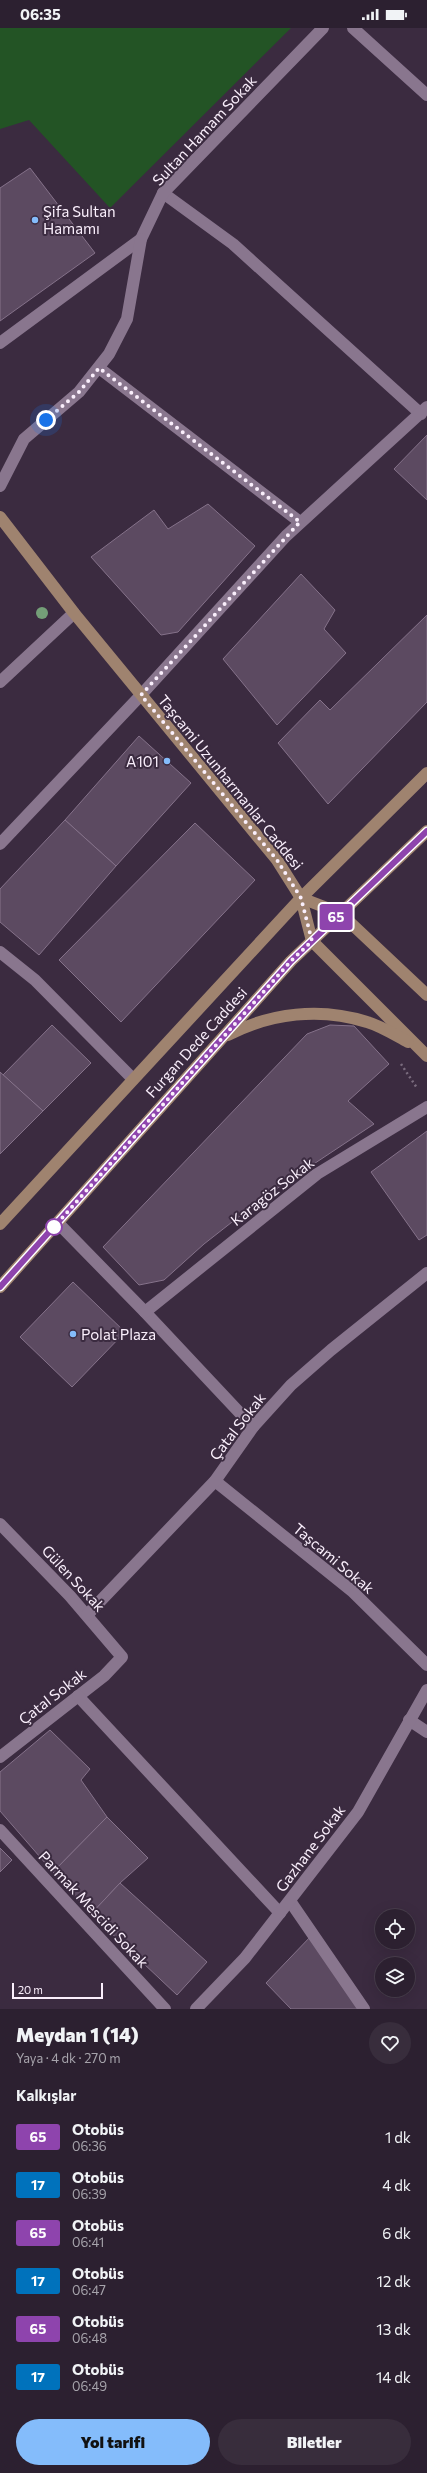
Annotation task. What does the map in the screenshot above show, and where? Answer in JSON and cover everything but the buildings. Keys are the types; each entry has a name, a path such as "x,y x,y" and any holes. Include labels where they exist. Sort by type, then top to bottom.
{"main road":[{"name":"Taşcami Uzunharmanlar Caddesi","path":"0,517 74,613 277,860 301,898 312,941"},
{"name":"Furgan Dede Caddesi","path":"0,1224 301,898 427,773"},
{"name":"Furgan Dede Caddesi","path":"0,1287 221,1038 312,941 427,831"},
{"path":"301,898 340,913 427,995"},
{"path":"312,941 423,1052"},
{"path":"221,1038 246,1026 269,1018 314,1013 368,1022 423,1052"}],"street":[{"name":"Sultan Hamam Sokak","path":"0,343 141,239 163,194 323,28"},
{"path":"353,28 427,95"},
{"path":"0,844 141,695 300,522 424,411 233,244 163,194"},
{"path":"0,486 24,439 79,392 99,368 128,320 141,239"},
{"path":"99,368 300,522"},
{"path":"0,682 74,613"},
{"path":"0,952 35,980 133,1079"},
{"name":"Karagöz Sokak","path":"145,1312 317,1174 427,1106"},
{"path":"58,1223 145,1312 253,1427"},
{"name":"Çatal Sokak","path":"87,1615 215,1481 253,1427 309,1369 427,1273"},
{"name":"Taşcami Sokak","path":"215,1481 352,1592 427,1665"},
{"name":"Gülen Sokak","path":"0,1524 87,1615 122,1657"},
{"name":"Çatal Sokak","path":"0,1757 104,1676 122,1657"},
{"name":"Gazhane Sokak","path":"196,2009 245,1958 358,1812 427,1690"},
{"path":"78,1696 280,1913"},
{"path":"409,1720 427,1732"},
{"name":"Parmak Mescidi Sokak","path":"0,1830 165,2009"},
{"path":"290,1901 364,2009"}],"green space":[{"path":"0,28 291,28 110,208 29,120 0,129"}],"bus line":[{"name":"65","path":"0,1287 291,961 427,831"}],"place":[{"name":"Şifa Sultan Hamamı","path":"35,220"},
{"name":"A101","path":"167,761"},
{"name":"Polat Plaza","path":"73,1334"}],"route":[{"path":"46,420 79,392 99,368 300,522 141,695 277,860 301,898 312,941 291,961 54,1227"}]}
